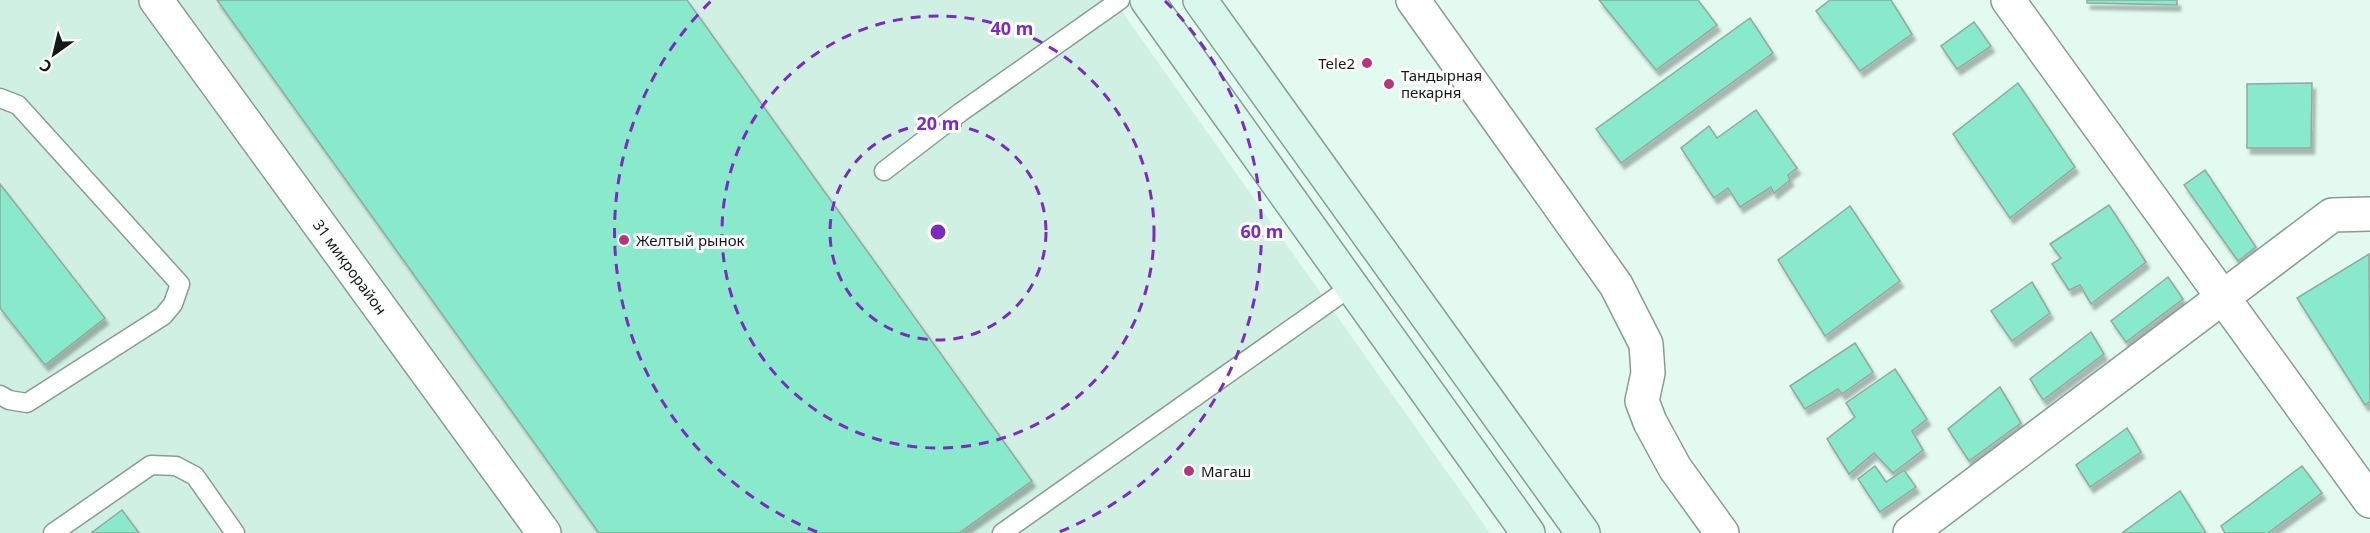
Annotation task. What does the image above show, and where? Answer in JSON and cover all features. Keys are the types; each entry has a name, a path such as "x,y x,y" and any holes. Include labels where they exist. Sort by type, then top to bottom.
{"main road":[{"path":"1147,0 1528,533"},
{"path":"1200,0 1583,533"}],"street":[{"name":"31 микрорайон","path":"156,0 544,533"},
{"path":"1413,0 1616,285 1646,344 1648,373 1642,401 1650,422 1675,468 1722,533"},
{"path":"2008,0 2370,501"},
{"path":"1910,533 2332,215 2370,214"}],"lane":[{"path":"884,171 961,112 1120,0"},
{"path":"0,98 18,105 180,284 173,303 163,316 27,403 9,400 0,395"},
{"path":"1002,533 1352,286"},
{"path":"53,533 151,465 176,466 195,476 235,533"}],"shaded area":[{"path":"0,0 1114,0 1490,533 0,533"}],"building":[{"name":"Желтый рынок","path":"217,0 687,0 1032,481 959,533 599,533"},
{"path":"1599,0 1698,0 1717,25 1656,70"},
{"path":"1830,0 1891,0 1912,34 1860,71 1816,11"},
{"path":"2087,0 2177,0 2177,5 2087,3"},
{"path":"1750,18 1773,53 1621,163 1596,129"},
{"path":"1974,22 1991,46 1957,69 1941,46"},
{"path":"2018,83 2075,167 2010,218 1953,134"},
{"path":"2312,83 2311,148 2247,148 2247,84"},
{"path":"1756,110 1797,168 1788,175 1790,180 1774,193 1771,187 1740,207 1728,188 1714,198 1681,148 1709,126 1717,138"},
{"path":"2205,170 2256,247 2238,261 2184,185"},
{"path":"0,184 105,318 45,365 0,308"},
{"path":"2109,205 2146,262 2091,304 2080,285 2069,290 2052,264 2061,258 2050,244"},
{"path":"1850,206 1900,281 1825,336 1778,260"},
{"path":"2369,254 2370,402 2365,405 2297,298"},
{"path":"2168,277 2183,299 2126,342 2111,321"},
{"path":"2032,282 2050,313 2012,341 1991,311"},
{"path":"2091,332 2104,354 2043,400 2030,379"},
{"path":"1855,343 1873,372 1842,394 1838,389 1805,409 1790,386"},
{"path":"1895,369 1927,419 1912,431 1923,450 1893,473 1874,453 1849,474 1827,439 1855,417 1846,403"},
{"path":"2000,387 2021,423 1969,461 1948,429"},
{"path":"2127,428 2141,452 2090,487 2076,465"},
{"path":"1875,466 1886,482 1904,470 1916,487 1880,512 1858,479"},
{"path":"2302,466 2322,493 2268,533 2225,533 2221,526"},
{"path":"2180,491 2206,533 2122,533"},
{"path":"122,510 139,533 91,533"}],"place":[{"name":"Tele2","path":"1367,63"},
{"name":"Тандырная пекарня","path":"1389,84"},
{"name":"Желтый рынок","path":"624,240"},
{"name":"Магаш","path":"1189,471"}]}
